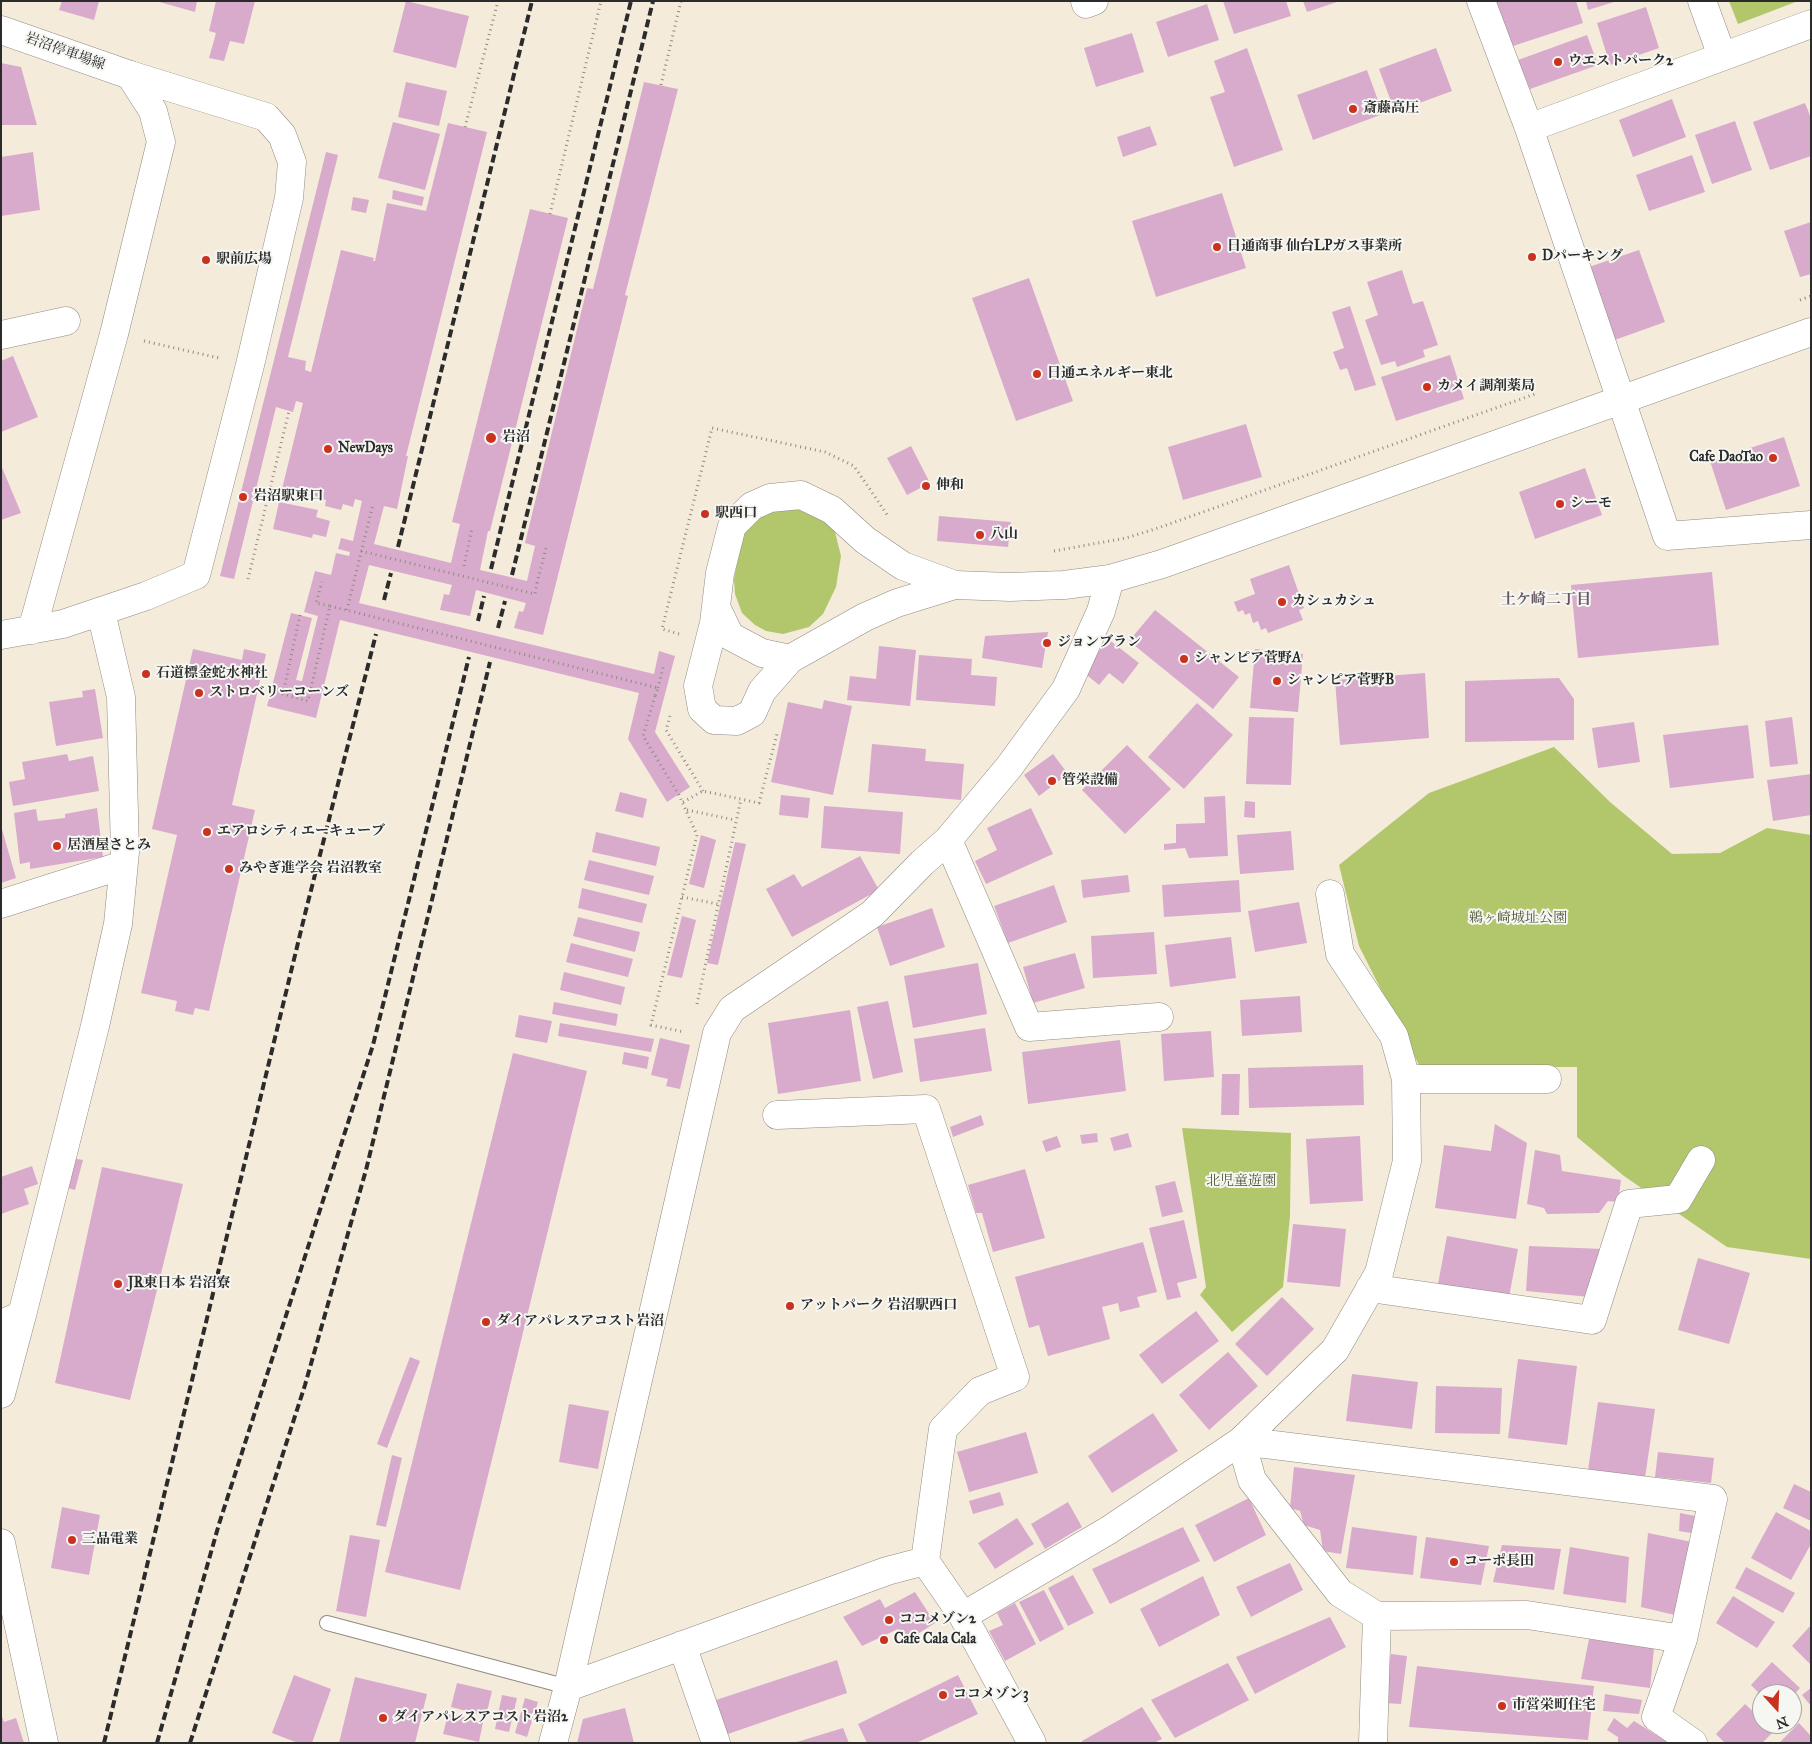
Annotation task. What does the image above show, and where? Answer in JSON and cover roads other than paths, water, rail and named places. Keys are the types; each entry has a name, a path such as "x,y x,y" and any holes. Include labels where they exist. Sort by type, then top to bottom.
{"street":[{"path":"1085,1 1086,4 1094,1"},
{"path":"1481,1 1529,128 1667,536 1811,524"},
{"path":"1702,1 1722,56"},
{"path":"1529,128 1811,24"},
{"name":"岩沼停車場線","path":"1,30 130,75 266,117 282,135 292,162 289,198 250,365 196,575 101,612"},
{"path":"32,630 114,334 161,142 153,111 130,75"},
{"path":"1,335 66,322"},
{"path":"955,586 902,566 865,540 832,510 801,494 770,498 752,506 732,526 720,573 714,623 698,686 702,709 714,720 737,721 752,713 762,691 790,659 865,617 897,603 955,586 1064,585 1110,579 1162,564 1811,332"},
{"path":"553,1743 568,1687 717,1036 732,1008 872,914 922,863 948,840 1009,766 1066,689 1101,611 1110,579"},
{"path":"716,607 730,636 762,653 790,659"},
{"path":"1,635 63,624 101,612 121,697 125,852 118,924 95,1026 12,1320 1,1394"},
{"path":"948,840 1029,1027 1159,1017"},
{"path":"1,904 123,865"},
{"path":"963,1616 1109,1530 1241,1440 1335,1350 1379,1273 1407,1160 1406,1079 1394,1036 1340,954 1330,894"},
{"path":"1406,1079 1547,1079"},
{"path":"777,1115 926,1109 1015,1377 980,1391 943,1429 925,1561 963,1616 1032,1743"},
{"path":"1370,1288 1592,1320 1629,1204 1678,1199 1701,1160"},
{"path":"1241,1440 1252,1480 1340,1593 1377,1616 1527,1615 1683,1639"},
{"path":"1241,1440 1713,1499 1683,1639 1656,1717 1693,1743"},
{"path":"1,1543 44,1743"},
{"path":"568,1687 887,1571 925,1561"},
{"path":"1373,1743 1377,1616"},
{"path":"682,1645 716,1743"}],"lane":[{"path":"327,1623 568,1687"}],"railway":[{"path":"398,547 532,1"},
{"path":"491,569 631,1"},
{"path":"512,575 653,1"},
{"path":"384,600 391,573"},
{"path":"478,621 484,596"},
{"path":"498,628 505,601"},
{"path":"104,1743 305,914 376,634"},
{"path":"157,1743 219,1524 373,1045 469,657"},
{"path":"190,1743 305,1385 366,1170 490,662"}],"place":[{"name":"ウエストパーク2","path":"1558,62"},
{"name":"斎藤高圧","path":"1353,109"},
{"name":"日通商事 仙台LPガス事業所","path":"1217,247"},
{"name":"Dパーキング","path":"1532,257"},
{"name":"駅前広場","path":"206,260"},
{"name":"日通エネルギー東北","path":"1037,374"},
{"name":"カメイ調剤薬局","path":"1427,387"},
{"name":"岩沼","path":"491,438"},
{"name":"NewDays","path":"328,449"},
{"name":"Cafe DaoTao","path":"1773,458"},
{"name":"伸和","path":"926,486"},
{"name":"岩沼駅東口","path":"243,497"},
{"name":"シーモ","path":"1560,504"},
{"name":"駅西口","path":"705,514"},
{"name":"八山","path":"980,535"},
{"name":"カシュカシュ","path":"1282,602"},
{"name":"ジョンブラン","path":"1047,643"},
{"name":"シャンピア菅野A","path":"1184,659"},
{"name":"石道標金蛇水神社","path":"146,674"},
{"name":"シャンピア菅野B","path":"1277,681"},
{"name":"ストロベリーコーンズ","path":"199,693"},
{"name":"管栄設備","path":"1052,781"},
{"name":"エアロシティエーキューブ","path":"207,832"},
{"name":"居酒屋さとみ","path":"57,846"},
{"name":"みやぎ進学会 岩沼教室","path":"229,869"},
{"name":"JR東日本 岩沼寮","path":"118,1284"},
{"name":"アットパーク 岩沼駅西口","path":"790,1306"},
{"name":"ダイアパレスアコスト岩沼","path":"486,1322"},
{"name":"三品電業","path":"72,1540"},
{"name":"コーポ長田","path":"1454,1562"},
{"name":"ココメゾン2","path":"889,1620"},
{"name":"Cafe Cala Cala","path":"884,1640"},
{"name":"ココメゾン3","path":"943,1695"},
{"name":"市営栄町住宅","path":"1502,1706"},
{"name":"ダイアパレスアコスト岩沼2","path":"383,1718"}],"district":[{"name":"土ケ崎二丁目","path":"1546,600"}],"park label":[{"name":"鵜ヶ崎城址公園","path":"1518,919"},
{"name":"北児童遊園","path":"1241,1182"}]}
